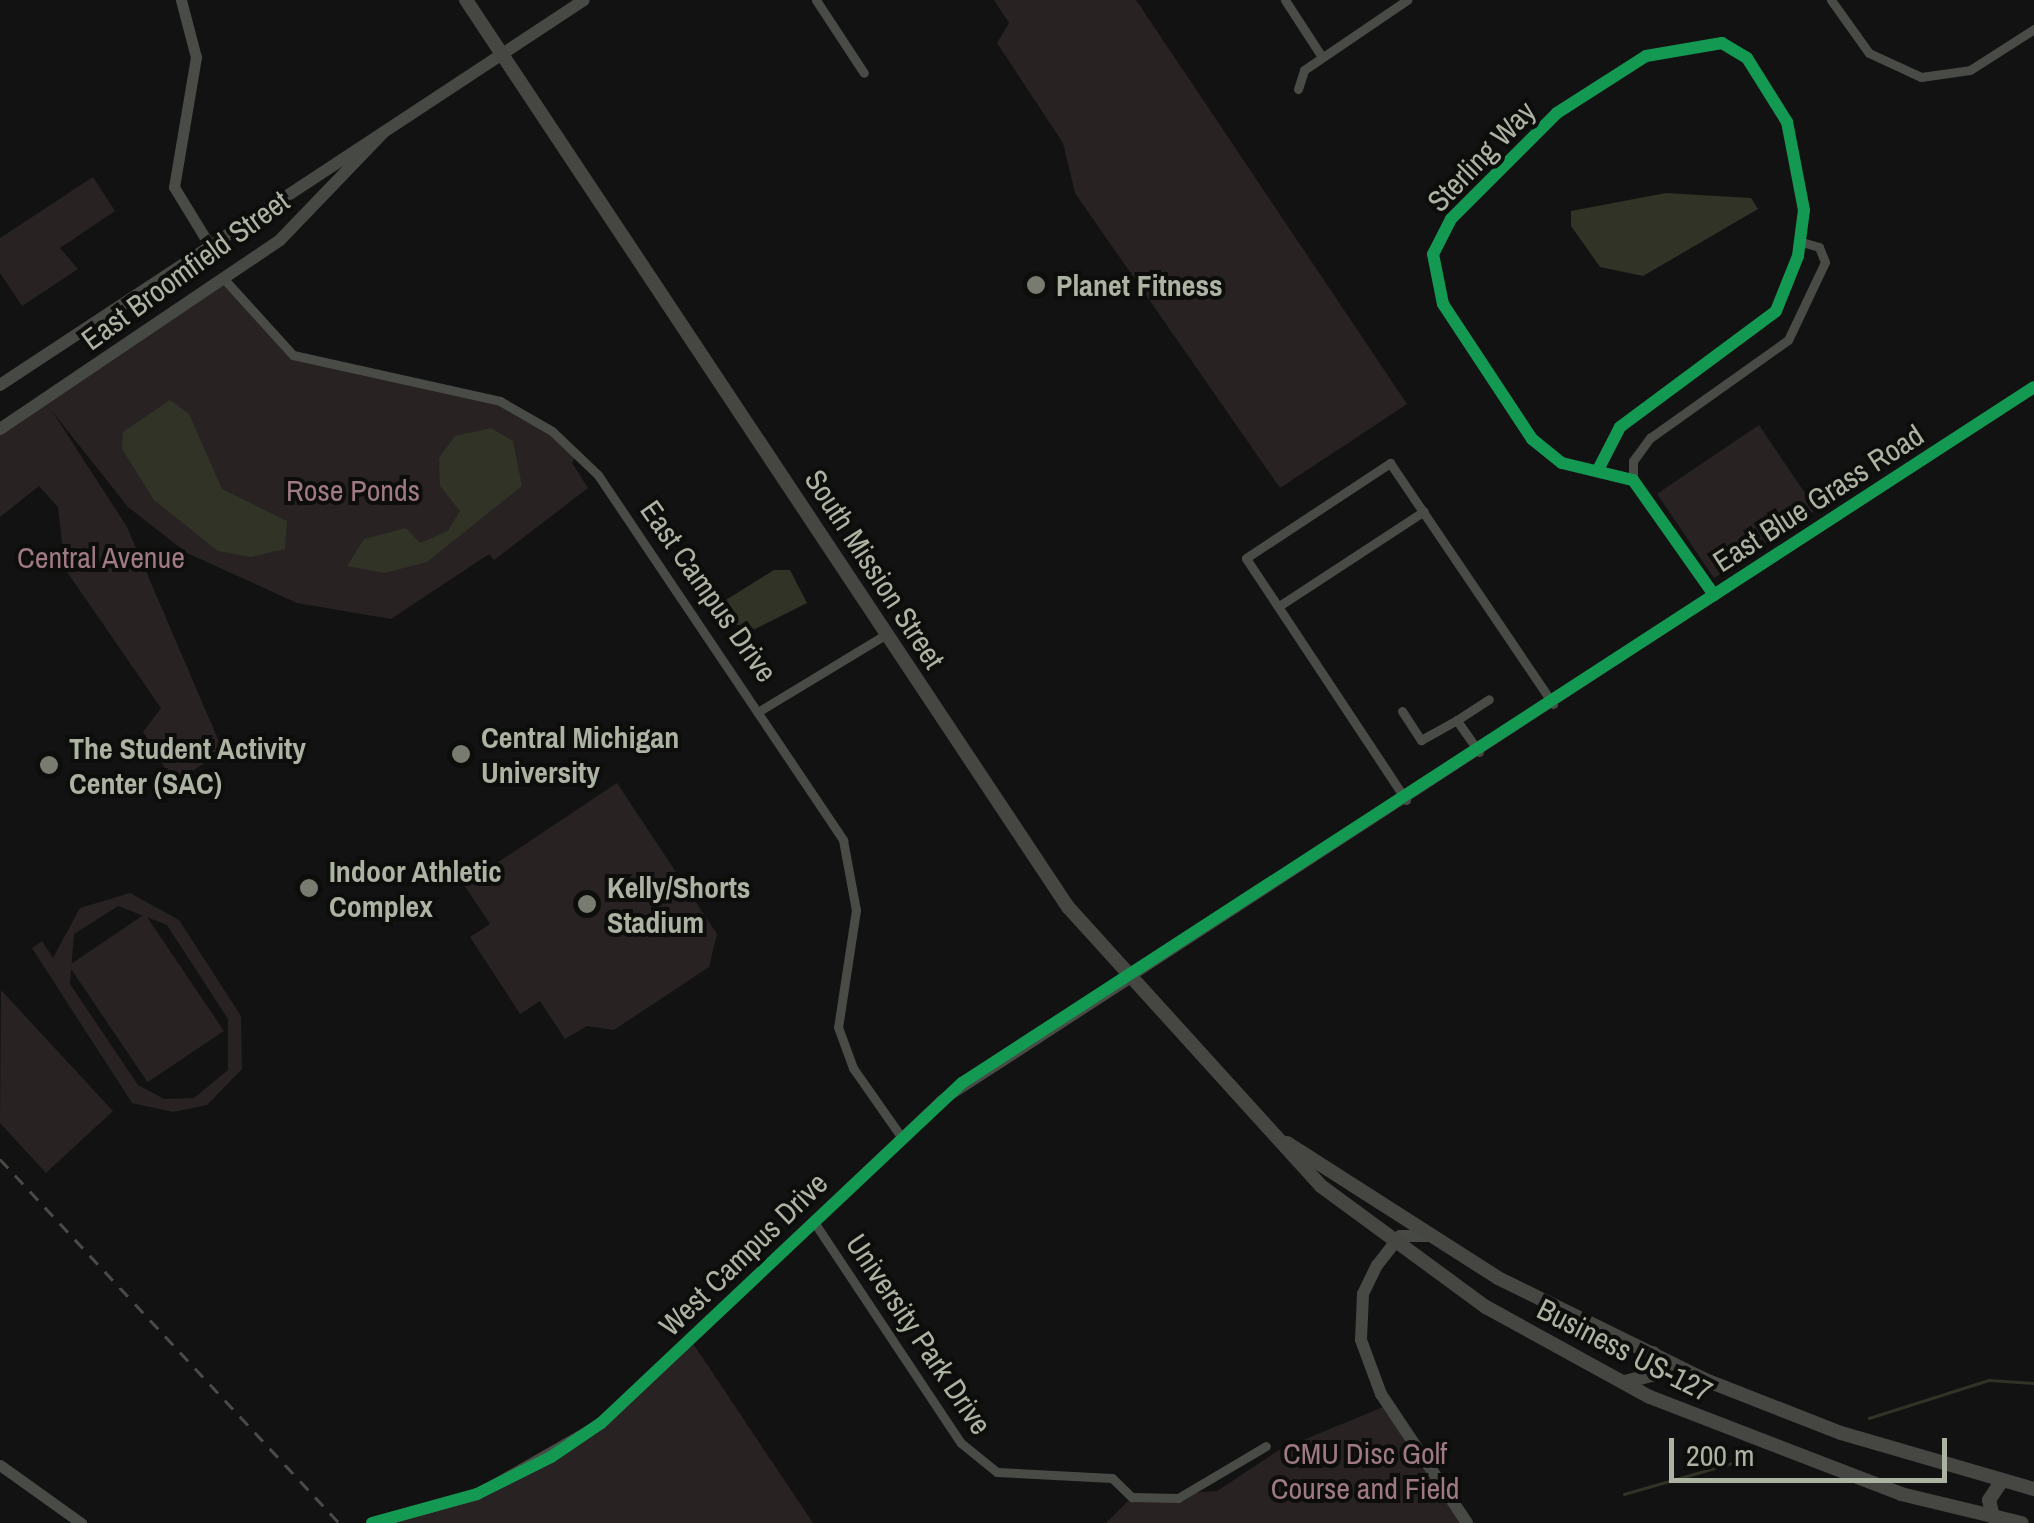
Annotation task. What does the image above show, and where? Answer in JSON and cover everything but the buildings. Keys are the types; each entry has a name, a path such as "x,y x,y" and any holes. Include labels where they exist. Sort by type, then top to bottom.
{"main road":[{"name":"South Mission Street","path":"466,0 1028,852 1127,978 1278,1138 1392,1244"},
{"name":"East Broomfield Street","path":"0,384 298,184 584,0"},
{"name":"East Broomfield Street","path":"0,429 224,279 308,214 382,133"},
{"path":"298,184 314,196 308,214"},
{"name":"South Mission Street","path":"1278,1138 1430,1236"},
{"path":"1430,1236 1407,1233 1392,1244 1363,1294 1364,1354 1467,1523"},
{"name":"Business US-127","path":"1430,1236 1653,1354 1770,1407 2001,1482 2034,1489"},
{"name":"Business US-127","path":"1392,1244 1619,1381 1757,1444 1993,1518 2022,1523"},
{"path":"1619,1381 1652,1375 1653,1354"},
{"path":"1993,1518 1989,1500 2001,1482"}],"street":[{"path":"181,0 196,56 174,187 210,246"},
{"path":"816,0 864,73"},
{"path":"1284,0 1322,56"},
{"path":"1298,89 1297,76 1408,0"},
{"path":"1831,0 1869,53 1921,78 1970,70 2034,29"},
{"name":"Sterling Way","path":"1598,470 1620,427 1776,312 1802,242 1787,122 1739,49 1707,42 1646,56 1557,113 1451,219 1433,254 1443,304 1532,439 1562,463 1634,480 1636,452 1650,438 1788,340 1825,262 1819,246 1802,242"},
{"name":"East Campus Drive","path":"224,279 293,355 464,389 552,431 598,475 761,710 849,855 856,910 838,1027 852,1068 900,1135"},
{"name":"East Blue Grass Road","path":"1127,978 2033,389"},
{"path":"1406,800 1246,558 1390,463 1552,704"},
{"path":"1634,480 1714,596"},
{"path":"1279,606 1424,511"},
{"path":"761,710 885,634"},
{"path":"1402,711 1421,740 1488,700"},
{"path":"1457,720 1479,752"},
{"name":"West Campus Drive","path":"372,1523 477,1494 551,1457 601,1422 814,1222 900,1135 976,1073 1127,978"},
{"name":"University Park Drive","path":"814,1222 961,1443 997,1472 1112,1478 1132,1497 1178,1498 1266,1446"},
{"path":"0,1465 80,1523"}],"green space":[{"path":"994,0 1136,0 1407,404 1280,488 1075,193 1063,143 997,43 1009,23"},
{"path":"93,177 115,211 60,248 78,269 22,306 0,273 0,238"},
{"name":"Rose Ponds","path":"224,279 283,349 500,401 578,452 572,463 588,488 494,560 489,554 391,619 297,603 187,553 128,507 52,411 127,527 223,751 174,783 143,732 161,708 65,569 58,507 39,486 0,517 0,428"},
{"path":"1759,425 1816,510 1714,578 1657,494"},
{"name":"Kelly/Shorts Stadium","path":"617,783 717,934 709,967 614,1030 587,1026 565,1039 540,1001 520,1014 470,937 490,924 464,885"},
{"path":"130,893 179,920 241,1016 242,1069 207,1105 173,1112 132,1103 32,948 42,941 53,958 80,908","holes":["118,906 167,925 228,1019 228,1070 194,1098 164,1099 138,1085 70,984 74,934"]},
{"path":"145,914 224,1031 148,1082 69,965"},
{"path":"1,990 113,1111 46,1173 0,1123"},
{"path":"690,1339 813,1523 372,1523 518,1475 593,1428"},
{"name":"CMU Disc Golf Course and Field","path":"1388,1405 1461,1523 1106,1523 1132,1497 1217,1491 1279,1450"}],"shaded area":[{"path":"1666,193 1751,198 1758,209 1643,276 1600,267 1571,226 1571,211"},
{"path":"170,400 189,414 222,489 287,521 285,549 251,557 218,551 154,500 122,449 123,432"},
{"path":"491,428 513,441 522,486 427,562 384,573 347,566 364,539 406,528 420,543 448,531 460,511 440,486 439,458 455,436"},
{"path":"774,570 790,570 807,603 755,629 725,622 721,603"}],"waterway":[{"path":"1869,1418 1989,1380 2034,1383"},
{"path":"1624,1494 1732,1463"}],"railway":[{"path":"0,1159 339,1523"}],"cycle path":[{"path":"1598,470 1620,427 1776,311 1798,256 1804,210 1787,122 1747,58 1722,43 1646,56 1557,113 1451,219 1433,254 1443,304 1532,439 1562,463 1633,480 1714,595"},
{"path":"372,1523 477,1494 551,1457 601,1423 962,1083 2034,387"}],"place":[{"name":"Planet Fitness","path":"1036,285"},
{"name":"Central Michigan University","path":"461,754"},
{"name":"The Student Activity Center (SAC)","path":"49,765"},
{"name":"Indoor Athletic Complex","path":"309,888"},
{"name":"Kelly/Shorts Stadium","path":"587,904"}],"park label":[{"name":"Central Avenue","path":"101,557"}]}
